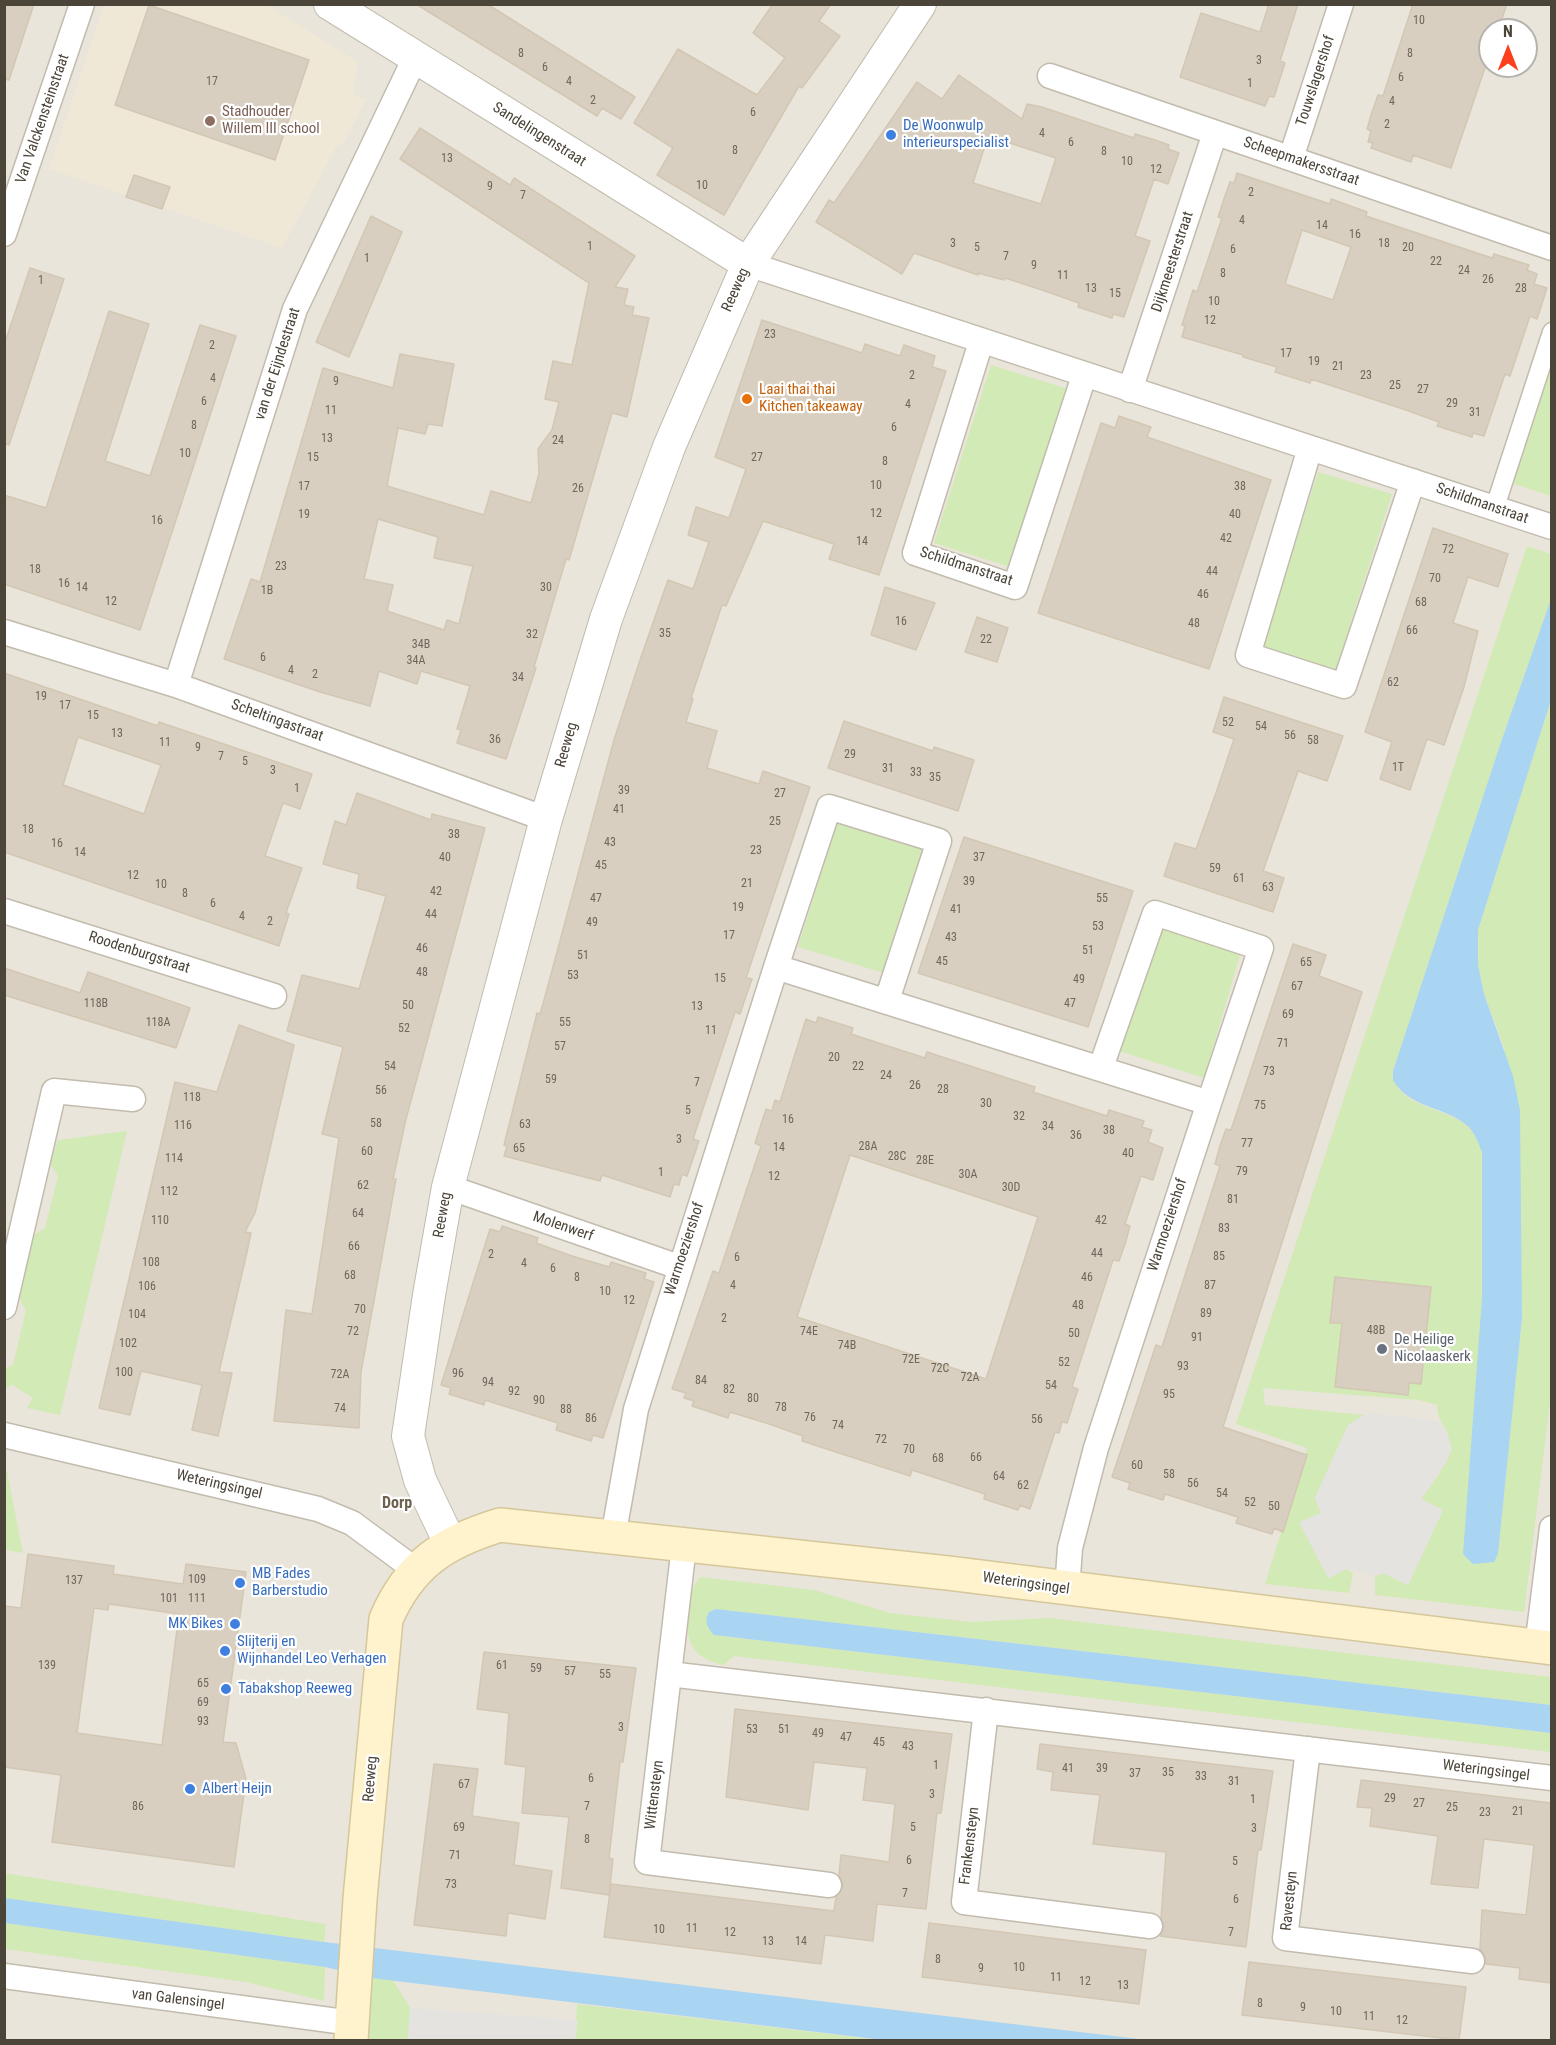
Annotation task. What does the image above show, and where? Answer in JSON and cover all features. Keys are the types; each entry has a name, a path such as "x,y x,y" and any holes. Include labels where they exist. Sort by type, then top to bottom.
{"main road":[{"name":"Weteringsingel","path":"500,1525 948,1573 1066,1590 1544,1648"},
{"name":"Reeweg","path":"352,2032 357,1944 386,1619 398,1591 417,1571 450,1543 500,1525"}],"street":[{"name":"Van Valckensteinstraat","path":"4,234 82,4"},
{"name":"Sandelingenstraat","path":"330,4 748,264"},
{"name":"Reeweg","path":"450,1543 420,1480 408,1436 448,1187 546,819 606,619 673,437 748,264 920,4"},
{"name":"Touwslagershof","path":"1291,158 1341,4"},
{"name":"van der Eijndestraat","path":"176,685 295,309 415,58"},
{"name":"Scheepmakersstraat","path":"1050,76 1551,248"},
{"name":"Dijkmeesterstraat","path":"1130,390 1215,133"},
{"name":"Schildmanstraat","path":"748,264 1084,376 1495,507 1551,527"},
{"path":"1495,507 1551,332"},
{"name":"Schildmanstraat","path":"981,342 915,553 1004,583 1015,586 1084,376"},
{"path":"1310,448 1248,655 1344,686 1413,481"},
{"name":"Scheltingastraat","path":"4,632 176,685 546,819"},
{"name":"Warmoeziershof","path":"613,1537 636,1409 679,1267 829,807 939,841 887,1000"},
{"name":"Roodenburgstraat","path":"4,911 274,996"},
{"name":"Warmoeziershof","path":"1066,1590 1070,1548 1095,1448 1261,948 1155,913 1101,1067"},
{"path":"776,967 1101,1067 1209,1103"},
{"path":"4,1307 54,1091 133,1099"},
{"name":"Molenwerf","path":"448,1187 679,1267"},
{"name":"Weteringsingel","path":"4,1435 318,1509 352,1523 417,1571"},
{"path":"1544,1648 1551,1528"},
{"name":"Wittensteyn","path":"684,1546 647,1862 829,1885"},
{"name":"Weteringsingel","path":"669,1674 1551,1778"},
{"name":"Frankensteyn","path":"986,1710 964,1902 1150,1926"},
{"name":"Ravesteyn","path":"1308,1749 1285,1938 1472,1961"},
{"name":"van Galensingel","path":"4,1976 352,2032"}],"shaded area":[{"path":"5,5 1551,5 1551,2040 5,2040"},
{"name":"Stadhouder Willem III school","path":"104,5 267,5 358,62 353,92 355,96 366,99 344,142 336,147 282,248 49,169"},
{"path":"1372,1413 1438,1421 1447,1432 1452,1449 1447,1461 1421,1499 1443,1510 1408,1585 1383,1573 1375,1576 1347,1569 1328,1578 1299,1522 1321,1513 1315,1498 1348,1425"},
{"path":"410,2008 578,2020 575,2040 408,2040"}],"green space":[{"path":"1551,354 1551,496 1511,483"},
{"path":"991,365 1068,389 1010,567 934,543"},
{"path":"1318,472 1392,494 1335,671 1262,649"},
{"path":"1527,546 1551,554 1551,599 1500,745 1393,1071 1395,1083 1401,1092 1410,1099 1465,1124 1473,1133 1482,1152 1482,1298 1498,1554 1522,1318 1504,1047 1484,994 1478,965 1478,930 1551,700 1552,1386 1524,1612 1375,1595 1375,1576 1383,1573 1408,1585 1443,1510 1421,1500 1442,1468 1449,1450 1449,1441 1439,1417 1437,1405 1419,1400 1263,1388 1265,1405 1364,1415 1348,1425 1315,1498 1321,1513 1329,1578 1347,1568 1353,1574 1349,1593 1265,1584 1307,1448 1236,1424"},
{"path":"839,818 924,845 884,973 798,947"},
{"path":"1161,920 1243,945 1204,1078 1119,1051"},
{"path":"127,1131 60,1415 27,1408 33,1398 11,1384 5,1390 5,1369 13,1365 26,1310 19,1298 34,1235 45,1228 58,1176 50,1164 58,1140"},
{"path":"5,1471 7,1471 23,1553 5,1550"},
{"path":"700,1577 814,1590 890,1613 971,1622 1049,1618 1551,1677 1551,1705 716,1609 709,1612 714,1635 1551,1733 1551,1752 734,1656 724,1665 714,1663 699,1654 690,1641 688,1633 689,1603"},
{"path":"4,1873 326,1924 324,1942 5,1898"},
{"path":"5,1923 325,1967 324,2001 246,1982 5,1949"},
{"path":"371,1978 393,1980 410,2008 408,2040 366,2040"},
{"path":"577,2004 880,2040 575,2040"}],"water":[{"path":"1551,599 1551,700 1478,930 1478,965 1484,994 1513,1076 1520,1110 1522,1318 1498,1554 1494,1562 1473,1564 1463,1554 1482,1298 1482,1152 1468,1127 1447,1113 1408,1096 1393,1080 1393,1071 1500,745"},
{"path":"716,1609 1551,1705 1551,1733 714,1635 708,1627 707,1619 709,1612"},
{"path":"5,1898 324,1942 1147,2040 883,2040 371,1978 325,1967 5,1923"}],"building":[{"path":"4,4 34,4 9,80 4,79"},
{"path":"416,4 487,4 635,97 621,119 602,108 597,116"},
{"path":"773,4 831,4 819,21 840,36 802,88 799,86 724,215 657,175 673,148 634,123 678,49 757,95 785,58 753,33"},
{"path":"1269,4 1298,4 1280,61 1285,63 1274,97 1269,96 1265,106 1180,77 1201,13 1260,32"},
{"path":"1413,4 1507,4 1502,18 1478,18 1478,78 1482,78 1451,168 1413,155 1411,162 1371,148 1373,143 1368,142 1371,131 1367,129 1378,95 1383,96"},
{"path":"149,5 309,60 275,160 115,105"},
{"path":"959,75 1022,119 1027,104 1042,107 1134,138 1135,134 1155,140 1169,145 1168,149 1179,153 1168,184 1154,179 1135,236 1150,241 1124,317 1113,314 1112,318 1078,307 1079,303 1042,290 1005,278 1004,280 978,273 978,275 914,253 902,274 816,222 829,200 834,203 917,82 942,99","holes":["988,136 1056,158 1041,204 973,183"]},
{"path":"420,128 510,185 514,178 635,256 615,287 628,289 624,305 634,307 632,315 649,318 627,417 612,413 569,560 566,559 534,667 536,668 506,759 457,743 461,730 457,729 470,686 421,671 417,684 379,671 370,706 320,692 224,659 251,579 260,582 323,368 393,388 400,354 454,364 442,426 428,424 425,434 398,428 387,486 484,515 491,491 531,503 539,474 538,449 552,430 559,402 545,399 553,361 572,365 589,283 400,159","holes":["378,519 438,537 434,558 473,566 459,624 447,620 444,630 387,611 393,585 364,579"]},
{"path":"1237,173 1330,204 1331,199 1367,212 1366,216 1492,258 1494,254 1529,265 1527,270 1537,274 1534,284 1547,288 1537,319 1530,316 1510,376 1505,374 1484,436 1473,433 1472,437 1437,426 1439,422 1403,409 1311,379 1310,383 1275,372 1277,367 1182,337 1185,326 1182,325 1193,290 1197,292 1222,218 1218,217 1224,199 1230,182 1234,183","holes":["1302,230 1351,247 1333,300 1285,284"]},
{"path":"134,175 170,187 162,209 126,197"},
{"path":"371,216 402,232 349,357 316,342"},
{"path":"30,268 64,279 9,445 4,444 4,345"},
{"path":"109,311 149,324 105,461 150,476 200,325 236,336 140,630 4,584 4,495 46,508"},
{"path":"762,320 862,353 865,344 900,356 904,345 935,356 932,367 946,371 879,575 829,559 834,544 763,521 726,606 722,605 691,698 693,699 686,722 717,731 707,768 759,784 763,771 810,787 746,978 752,979 740,1014 735,1012 693,1139 699,1141 687,1176 682,1174 679,1185 674,1184 670,1197 602,1175 600,1181 504,1156 507,1146 504,1145 537,1013 540,1014 543,1004 614,740 668,580 693,589 709,542 688,535 696,507 729,518 746,469 715,457"},
{"path":"1119,416 1151,427 1147,437 1271,480 1209,669 1038,613 1101,423 1115,428"},
{"path":"1433,528 1508,554 1498,587 1468,577 1453,623 1478,631 1464,687 1444,745 1427,739 1410,790 1380,779 1392,742 1365,732"},
{"path":"885,587 935,603 916,650 871,635"},
{"path":"977,617 1008,628 997,662 965,652"},
{"path":"4,673 158,726 159,722 312,774 300,809 283,803 265,856 302,868 286,913 289,914 279,946 4,852","holes":["78,737 161,765 144,814 63,785"]},
{"path":"1224,697 1343,736 1327,781 1298,771 1263,871 1284,878 1273,912 1164,876 1175,843 1196,849 1217,790 1234,739 1213,732"},
{"path":"844,721 933,751 934,747 974,760 958,811 828,768"},
{"path":"357,793 431,820 432,814 485,828 406,1119 393,1179 396,1179 361,1372 359,1428 274,1421 286,1310 312,1314 339,1138 322,1134 343,1047 287,1031 302,975 359,989 386,896 357,888 359,874 323,864 335,821 346,825"},
{"path":"964,837 1133,891 1088,1027 918,973"},
{"path":"1293,944 1326,955 1319,976 1362,992 1223,1427 1307,1455 1283,1532 1274,1528 1272,1534 1236,1523 1238,1517 1165,1494 1163,1500 1128,1489 1130,1483 1112,1477 1156,1345 1162,1347 1220,1166 1215,1164 1220,1146 1226,1129 1231,1130"},
{"path":"4,968 80,993 88,972 190,1008 176,1048 4,995"},
{"path":"818,1017 853,1028 851,1034 925,1058 927,1052 1035,1087 1033,1092 1107,1116 1109,1110 1144,1121 1142,1127 1152,1130 1148,1142 1163,1148 1153,1180 1141,1176 1125,1224 1130,1226 1125,1244 1119,1261 1113,1260 1072,1387 1078,1389 1067,1423 1062,1422 1059,1433 1055,1432 1030,1509 1020,1505 1018,1510 984,1499 985,1494 912,1470 910,1476 802,1441 803,1436 730,1412 728,1418 692,1406 694,1401 684,1398 686,1393 672,1389 713,1271 719,1273 761,1146 755,1143 766,1109 772,1111 775,1100 780,1102 806,1019 816,1023","holes":["850,1155 1038,1217 986,1379 797,1317"]},
{"path":"239,1025 294,1045 255,1213 245,1232 251,1233 219,1372 232,1373 218,1436 192,1430 202,1385 141,1371 130,1415 99,1408 175,1082 217,1092"},
{"path":"502,1226 538,1238 536,1243 572,1256 609,1267 611,1262 646,1273 644,1279 654,1282 603,1438 593,1435 591,1441 556,1430 558,1423 485,1400 484,1405 449,1394 451,1388 441,1385 490,1229 500,1232"},
{"name":"De Heilige Nicolaaskerk","path":"1335,1277 1431,1287 1421,1384 1409,1383 1408,1395 1335,1387 1342,1323 1330,1323"},
{"path":"28,1554 114,1566 113,1574 183,1584 186,1564 246,1572 223,1742 236,1743 246,1779 234,1867 52,1842 61,1775 4,1767 4,1606 21,1608","holes":["109,1604 179,1614 162,1745 77,1733 94,1608 108,1610"]},
{"path":"484,1652 636,1668 623,1762 620,1762 609,1858 613,1859 609,1895 561,1888 569,1817 522,1813 526,1767 505,1764 509,1713 477,1709"},
{"path":"735,1709 952,1734 941,1813 937,1813 926,1909 877,1904 873,1941 825,1935 821,1964 604,1937 611,1884 834,1911 836,1897 843,1886 839,1875 841,1855 889,1862 895,1804 863,1800 867,1768 814,1762 808,1810 726,1797"},
{"path":"1040,1744 1273,1771 1261,1850 1258,1850 1246,1947 1160,1936 1164,1927 1161,1918 1166,1852 1093,1844 1100,1795 1051,1790 1053,1772 1037,1769"},
{"path":"434,1764 478,1769 472,1816 519,1823 514,1865 552,1871 545,1919 508,1913 506,1936 414,1925"},
{"path":"1361,1780 1551,1803 1551,1983 1519,1979 1520,1968 1486,1964 1485,1956 1480,1949 1482,1910 1526,1915 1534,1845 1484,1839 1478,1888 1431,1884 1438,1836 1370,1826 1372,1808 1357,1807"},
{"path":"929,1923 1146,1950 1139,2004 922,1977"},
{"path":"1249,1962 1466,1987 1459,2040 1242,2015"}],"place":[{"name":"Stadhouder Willem III school","path":"210,121"},
{"name":"De Woonwulp interieurspecialist","path":"891,135"},
{"name":"Laai thai thai Kitchen takeaway","path":"747,399"},
{"name":"De Heilige Nicolaaskerk","path":"1382,1349"},
{"name":"MB Fades Barberstudio","path":"240,1583"},
{"name":"MK Bikes","path":"235,1624"},
{"name":"Slijterij en Wijnhandel Leo Verhagen","path":"225,1651"},
{"name":"Tabakshop Reeweg","path":"226,1689"},
{"name":"Albert Heijn","path":"190,1789"}],"district":[{"name":"Dorp","path":"397,1504"}]}
